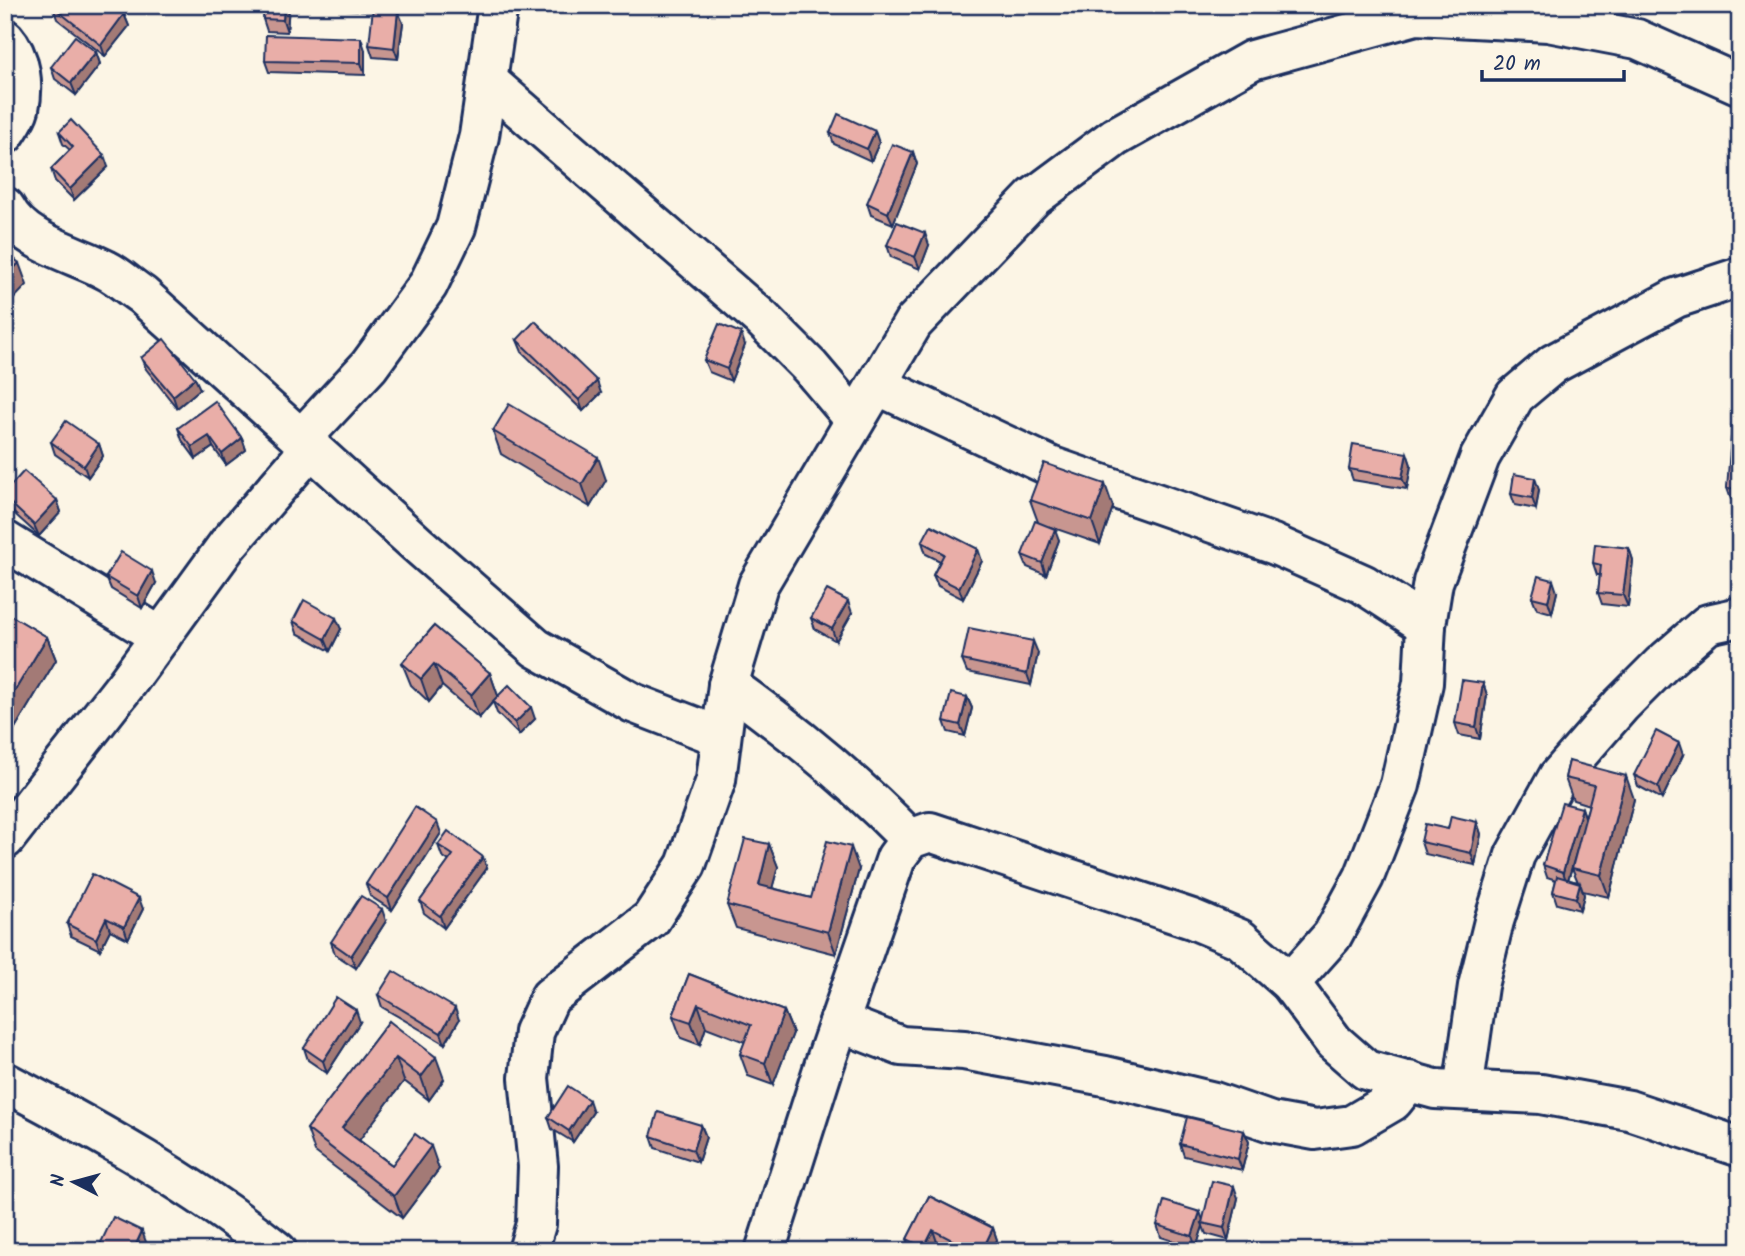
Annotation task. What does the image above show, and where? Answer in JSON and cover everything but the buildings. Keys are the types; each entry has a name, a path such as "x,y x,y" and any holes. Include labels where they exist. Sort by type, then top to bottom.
{"street":[{"path":"5,839 161,637 228,544 369,366 428,285 456,227 479,136 498,5"},
{"path":"528,1251 536,1224 538,1166 529,1078 534,1032 550,997 651,919 686,865 716,780 728,685 758,585 913,323 1034,197 1115,137 1252,60 1416,15 1548,22 1637,39 1740,85"},
{"path":"5,39 15,50 21,79 19,110 5,134"},
{"path":"488,81 761,318 810,367 855,420"},
{"path":"5,207 30,234 63,253 107,270 142,295 536,648 633,703 721,737"},
{"path":"1290,983 1332,936 1364,877 1400,785 1423,683 1426,625 1433,582 1480,457 1515,396 1553,364 1666,303 1740,277"},
{"path":"877,385 1050,466 1273,544 1363,584 1426,625"},
{"path":"5,541 161,637"},
{"path":"1463,1090 1478,986 1493,921 1516,855 1558,777 1621,705 1662,664 1708,624 1740,617"},
{"path":"728,685 772,716 875,803 910,839"},
{"path":"765,1251 839,1022 896,858 910,839 930,832 1192,919 1240,939 1290,983 1334,1042 1366,1070 1436,1089 1541,1094 1629,1110 1740,1147"},
{"path":"839,1022 901,1045 964,1050 1105,1076 1214,1102 1271,1122 1315,1130 1352,1125 1393,1101 1409,1081"},
{"path":"5,1082 59,1111 192,1191 277,1251"}]}
